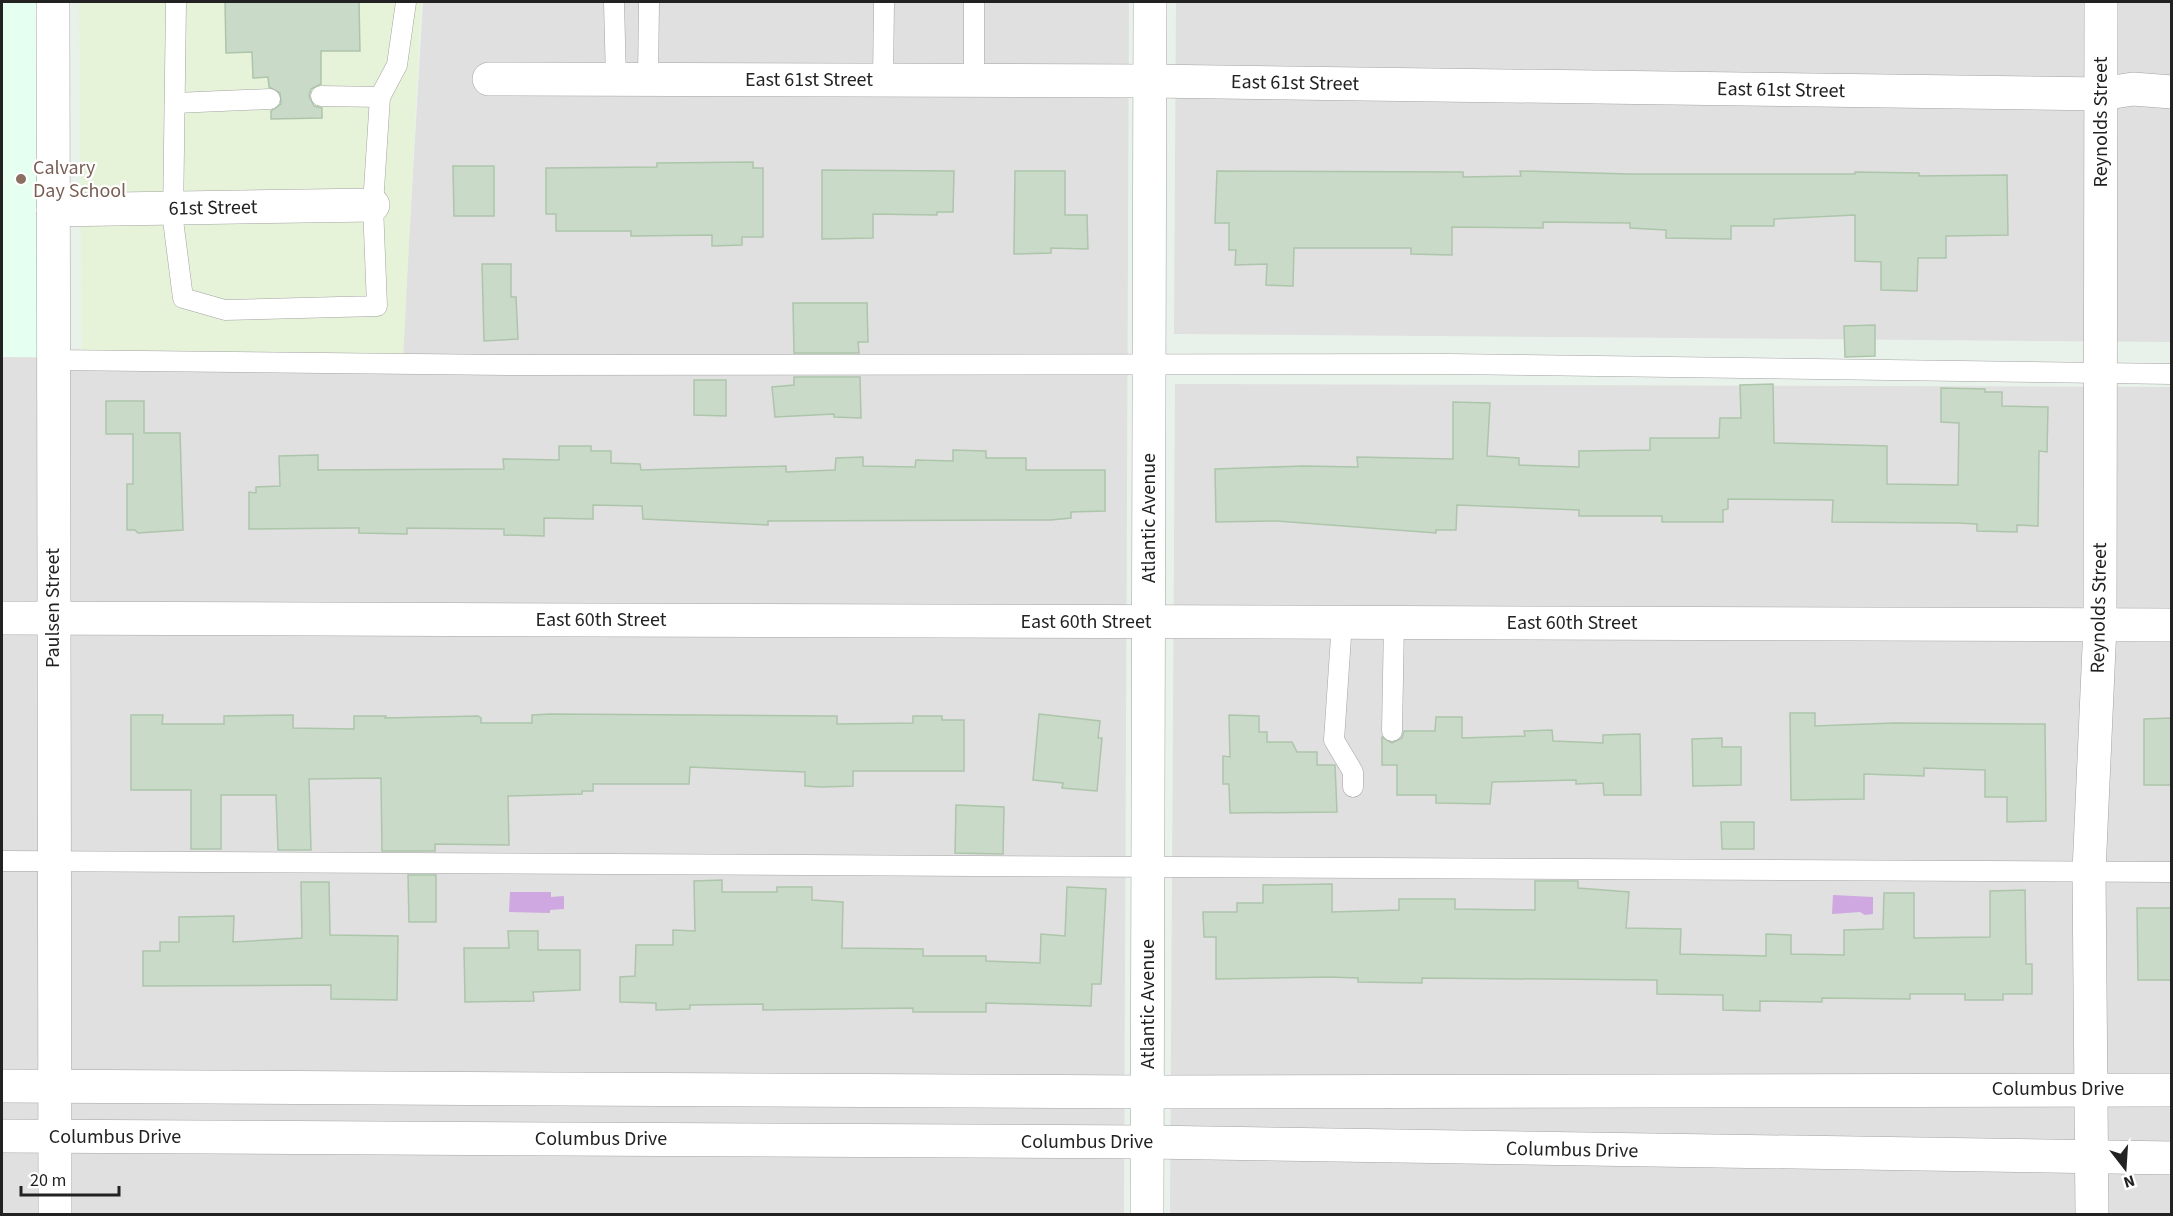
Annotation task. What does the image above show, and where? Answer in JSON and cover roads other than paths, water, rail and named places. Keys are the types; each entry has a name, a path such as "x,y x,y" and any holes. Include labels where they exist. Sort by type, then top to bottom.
{"street":[{"name":"Paulsen Street","path":"53,2 53,1136 55,1215"},
{"name":"Atlantic Avenue","path":"1147,1215 1150,2"},
{"name":"Reynolds Street","path":"2092,1215 2089,872 2100,625 2101,2"},
{"name":"East 61st Street","path":"489,79 1150,81 2101,94 2133,88 2172,92"},
{"name":"61st Street","path":"53,210 373,205"},
{"name":"East 60th Street","path":"2,618 2172,625"},
{"name":"Columbus Drive","path":"2,1086 1148,1092 2172,1090"},
{"name":"Columbus Drive","path":"2,1136 1147,1142 2172,1158"}],"lane":[{"path":"176,2 174,209 183,298 225,310 377,306 373,205 380,97 397,65 406,2"},
{"path":"614,2 616,80"},
{"path":"648,80 649,2"},
{"path":"883,80 884,2"},
{"path":"974,2 974,81"},
{"path":"321,96 380,97"},
{"path":"175,103 270,99"},
{"path":"53,360 507,365 1449,364 2172,374"},
{"path":"1342,622 1334,740 1353,772 1353,787"},
{"path":"1392,731 1394,623"},
{"path":"2,861 2172,872"}],"place":[{"name":"Calvary Day School","path":"21,179"}]}
